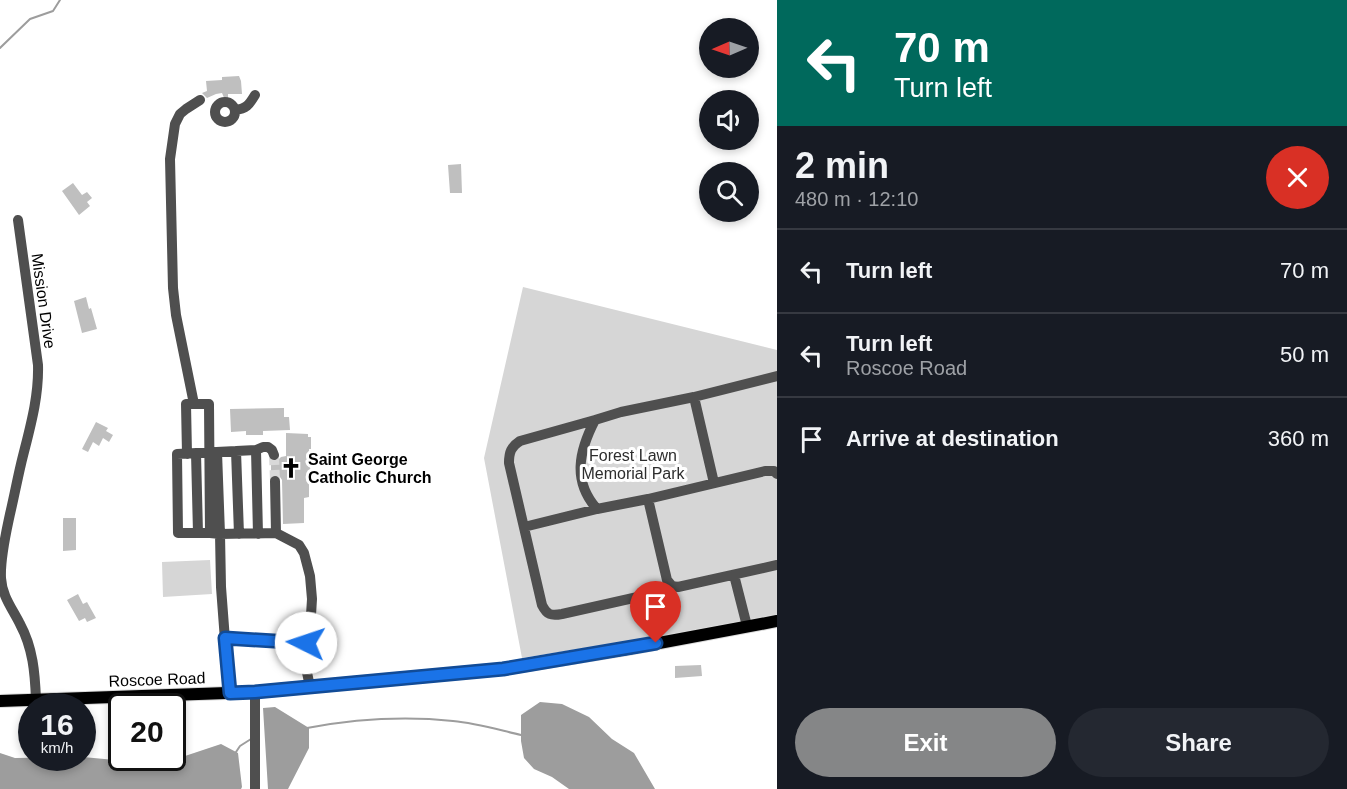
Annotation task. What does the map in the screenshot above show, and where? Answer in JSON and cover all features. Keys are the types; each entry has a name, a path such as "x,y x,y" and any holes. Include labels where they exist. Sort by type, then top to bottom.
{"main road":[{"name":"Roscoe Road","path":"96,698 255,692 503,669 777,621"},
{"name":"Roscoe Road","path":"0,701 18,700"}],"street":[{"path":"194,404 172,288 170,159 175,124 180,114 196,102 215,111 218,105 224,102 230,103 235,110 249,106 255,95"},
{"name":"Mission Drive","path":"18,220 38,365 38,384 33,416 3,530 0,576 6,600 21,624 32,657 36,693"},
{"path":"777,376 621,412 520,441 509,453 509,463 542,605 546,612 552,615 660,592 672,586 678,587 777,565"},
{"path":"694,397 714,483"},
{"path":"198,533 187,454 186,404 209,404 215,534 230,693"},
{"path":"595,420 585,439 580,467 581,483 589,500 597,509"},
{"path":"187,454 256,450 268,447 274,455"},
{"path":"256,450 258,534"},
{"path":"236,451 239,534"},
{"path":"187,454 178,533 276,533 299,545 304,553 310,576 312,598 304,658 310,687"},
{"path":"524,527 765,471 774,471 777,474"},
{"path":"275,481 276,533"},
{"path":"648,499 667,580 672,586"},
{"path":"734,575 747,626"},
{"path":"225,638 306,643"},
{"path":"255,692 255,789"}],"green space":[{"name":"Forest Lawn Memorial Park","path":"523,287 777,350 777,616 522,658 484,458"},
{"path":"210,560 212,594 163,597 162,562"}],"shaded area":[{"path":"540,702 562,704 589,717 612,739 634,753 655,789 569,789 552,777 534,769 524,758 521,741 521,715"},
{"path":"275,707 309,728 309,748 288,789 268,789 263,708"},
{"path":"221,744 238,753 241,789 0,789 0,753 18,758 18,771 96,771 96,758 108,759 108,771 186,771 186,756"}],"building":[{"path":"239,76 242,94 228,94 228,107 222,93 207,98 202,93 207,91 206,81"},
{"path":"461,164 462,193 450,193 448,165"},
{"path":"73,183 82,195 87,192 92,198 87,202 90,206 79,215 62,191"},
{"path":"86,297 97,329 82,333 74,301"},
{"path":"284,408 284,417 289,417 290,430 263,431 263,435 246,435 246,431 231,432 230,409"},
{"path":"96,422 108,428 106,431 113,435 109,442 103,438 99,446 93,442 88,452 82,449"},
{"name":"Saint George Catholic Church","path":"286,433 308,434 308,437 311,437 311,449 309,449 311,480 309,480 309,497 304,498 304,523 283,524 282,480 278,474 271,475 271,462 276,462 286,456"},
{"path":"63,518 76,518 76,550 63,551"},
{"path":"78,594 83,604 87,602 96,618 87,622 85,618 79,621 67,600"},
{"path":"701,665 702,676 675,678 675,666"}],"waterway":[{"path":"0,48 30,19 53,11 60,0"},
{"path":"307,728 343,722 435,719 479,725 521,735"},
{"path":"236,752 240,746 251,739"}],"tunnel":[{"path":"274,455 275,481"}],"place":[{"name":"Saint George Catholic Church","path":"291,468"}],"route":[{"path":"306,643 225,638 230,693 503,669 656,643"}]}
